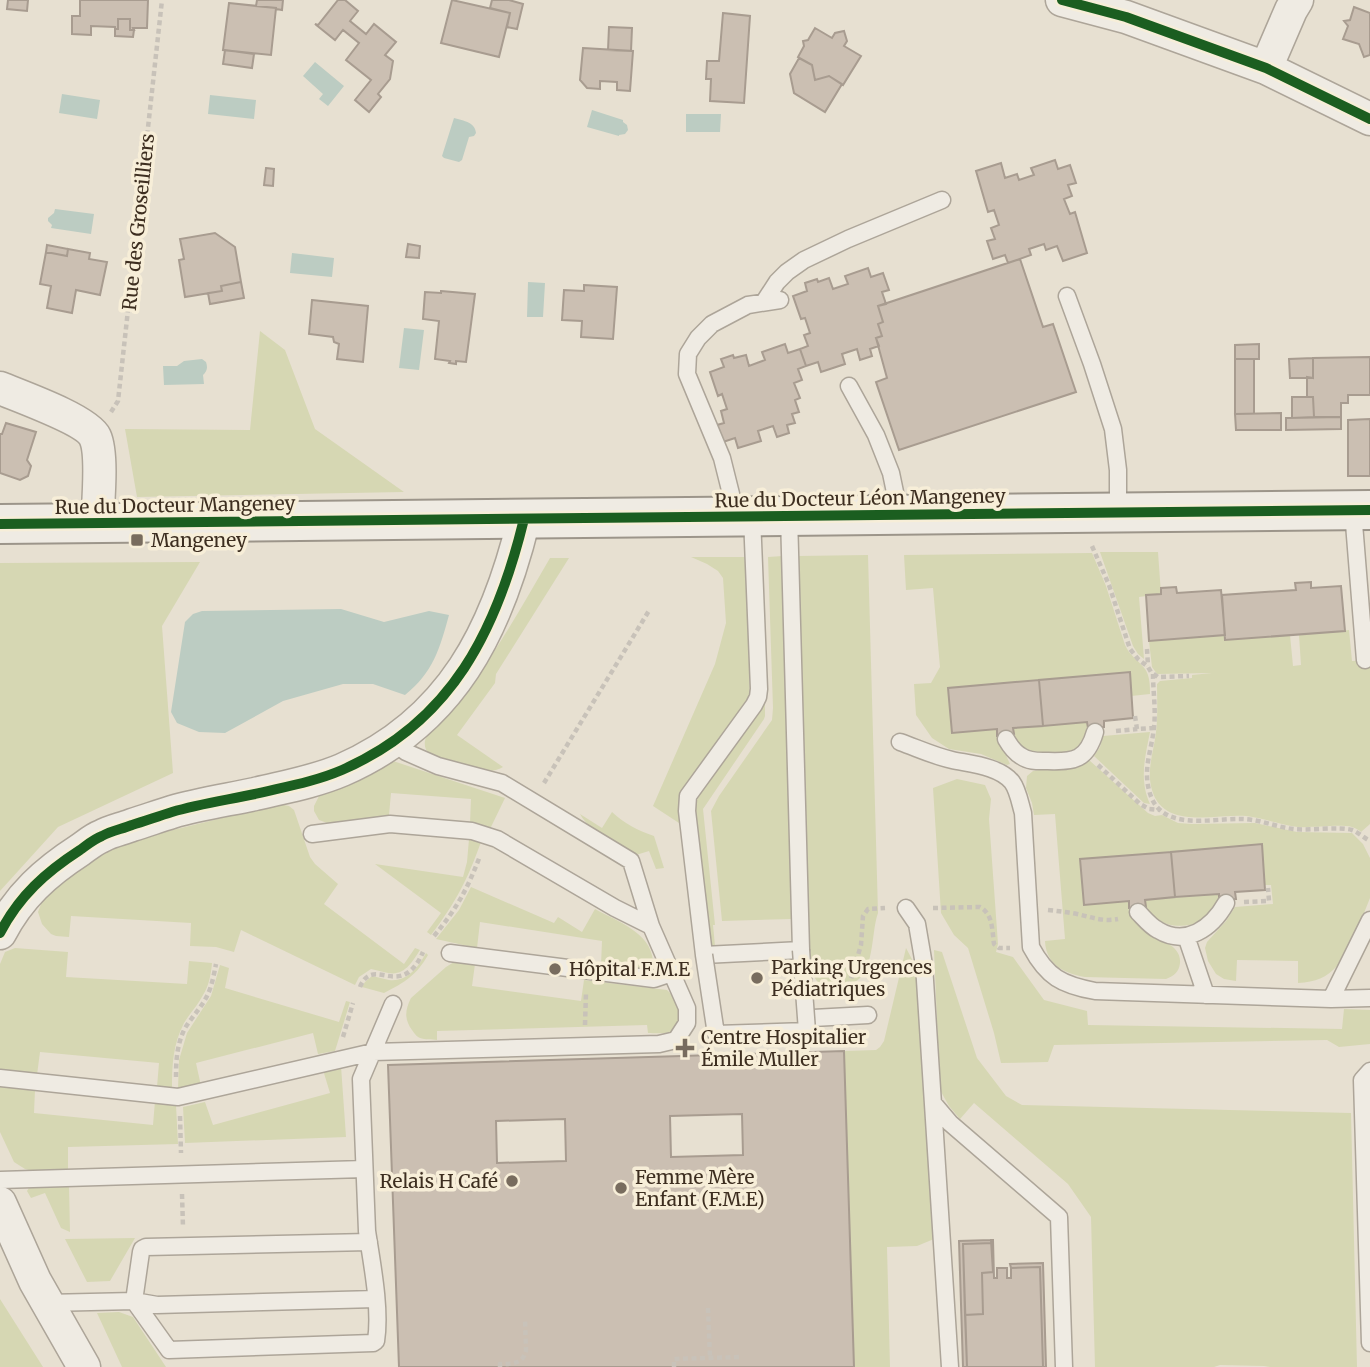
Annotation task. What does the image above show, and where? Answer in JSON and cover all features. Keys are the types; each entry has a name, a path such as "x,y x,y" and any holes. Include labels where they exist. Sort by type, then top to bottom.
{"street":[{"path":"1062,0 1126,17 1266,68 1370,120"},
{"path":"1266,68 1297,0"},
{"path":"0,387 78,422 95,436 99,460 97,524"},
{"name":"Rue du Docteur Léon Mangeney","path":"351,521 1361,510"},
{"path":"0,933 22,900 42,877 100,836 173,812 298,784 330,774 369,756 432,710 471,660 490,621 506,582 524,519"},
{"name":"Rue du Docteur Mangeney","path":"0,524 351,521"},
{"path":"0,1203 35,1281 84,1367"}],"lane":[{"path":"764,302 777,282 804,260 942,200"},
{"path":"1067,296 1112,429 1118,470 1118,513"},
{"path":"759,517 758,697 688,796 687,811 716,1034 807,1031 759,517 731,494 722,458 687,374 688,354 698,338 712,324 748,305 780,300"},
{"path":"849,386 876,435 891,473 900,516"},
{"path":"1361,510 1365,660"},
{"path":"1006,739 1025,759 1066,762 1085,752 1095,733"},
{"path":"0,1078 178,1097 373,1052 659,1044 676,1040 689,1023 687,1008 651,926 631,861 502,783 438,766 406,752 392,741"},
{"path":"900,742 951,760 996,771 1012,782 1023,813 1031,947 1041,965 1052,976 1082,989 1094,991 1370,998"},
{"path":"1012,782 1025,759"},
{"path":"312,834 390,824 472,831 497,839 651,926"},
{"path":"1131,914 1158,930 1186,936 1195,934 1213,922 1226,903"},
{"path":"906,908 917,924 925,965 950,1367"},
{"path":"1331,999 1370,920"},
{"path":"1186,936 1206,995"},
{"path":"704,954 801,950"},
{"path":"450,953 654,979 673,972"},
{"path":"369,1241 146,1247 141,1252 134,1301 169,1350 376,1341 376,1299 364,1169 361,1080 393,1004"},
{"path":"813,1017 868,1015"},
{"path":"1370,1071 1362,1080 1366,1118 1370,1343"},
{"path":"933,1102 950,1123 1059,1217 1064,1367"},
{"path":"0,1180 364,1169"},
{"path":"47,1303 134,1301 157,1304 376,1299"}],"path":[{"path":"1091,545 1130,649 1155,676 1189,676"},
{"path":"544,784 650,609"},
{"path":"1147,649 1148,667"},
{"path":"1153,674 1154,728 1148,755 1147,783 1149,792 1160,810 1171,817 1190,821 1240,819 1296,830 1351,829 1370,842"},
{"path":"1135,716 1137,729 1154,728"},
{"path":"1085,752 1140,804 1149,809 1160,810"},
{"path":"434,937 463,898 480,855"},
{"path":"1268,888 1269,898"},
{"path":"938,908 980,906 989,916 994,944 999,948 1021,948"},
{"path":"811,988 849,986 860,945 863,916 868,909 884,908"},
{"path":"1066,912 1108,921 1131,914"},
{"path":"360,986 370,974 391,978 404,975 415,967 423,952"},
{"path":"176,1078 179,1044 185,1028 207,995 216,964"},
{"path":"585,1026 586,1001"},
{"path":"343,1039 353,1003"},
{"path":"180,1105 181,1144"},
{"path":"182,1185 183,1231"},
{"path":"708,1308 710,1358"},
{"path":"500,1367 500,1364 517,1363 525,1356 525,1319"},
{"path":"674,1367 674,1359 741,1357"}],"green space":[{"path":"260,331 285,350 315,429 404,492 137,497 125,429 250,430"},
{"path":"1100,552 1158,552 1161,594 1139,597 1144,659 1133,646"},
{"path":"1092,553 1125,645 1148,675 1150,694 1131,696 1129,672 949,688 952,733 997,729 997,736 1010,764 981,754 949,749 932,738 916,715 914,684 931,683 940,667 933,588 906,590 904,555"},
{"path":"868,555 878,913 865,972 852,983 819,984 810,971 798,556"},
{"path":"783,556 792,919 722,921 711,811 772,720 768,557"},
{"path":"691,557 746,557 750,695 679,796 679,823 653,806 715,664 726,623 723,578 718,571"},
{"path":"550,558 569,558 496,674 495,683 457,735 503,767 483,771 437,759 425,747 427,737 487,662"},
{"path":"200,562 162,626 173,773 58,827 0,891 0,563"},
{"path":"1349,630 1352,661 1370,660 1370,824 1361,832 1347,826 1298,827 1246,816 1192,817 1167,811 1158,803 1150,783 1157,726 1157,684 1160,681 1212,673 1157,674 1152,667 1149,641 1225,635 1226,640 1290,635 1293,666 1301,665 1299,635"},
{"path":"765,699 764,719 703,809 715,946 712,945 695,803 706,782"},
{"path":"1087,722 1083,741 1077,748 1067,752 1025,749 1015,738 1013,728"},
{"path":"1150,732 1144,777 1150,804 1144,803 1094,756 1103,736"},
{"path":"1089,760 1148,813 1162,815 1178,823 1255,823 1297,832 1352,833 1363,844 1370,858 1370,898 1338,965 1320,978 1298,983 1298,961 1237,960 1236,981 1216,974 1208,961 1205,948 1235,907 1273,904 1271,885 1265,885 1262,844 1080,859 1084,905 1129,901 1135,921 1177,951 1180,963 1176,973 1166,979 1085,977 1057,966 1049,956 1045,941 1065,939 1055,814 1034,815 1026,788 1027,776 1039,770 1077,768"},
{"path":"393,761 505,798 490,829 470,823 471,799 391,793 389,815 330,824 319,820 314,806 319,796"},
{"path":"957,779 985,785 991,799 989,819 998,944 996,952 1013,957 1044,1000 1087,1011 1088,1025 1342,1029 1344,1009 1370,1010 1370,1044 1339,1047 1327,1040 1054,1045 1048,1062 1001,1063 968,948 954,935 941,913 933,788"},
{"path":"279,804 294,810 310,857 338,884 324,904 404,964 415,948 420,950 403,970 386,973 371,969 359,977 355,985 241,930 234,952 216,947 190,946 191,923 71,916 69,937 51,934 42,924 38,912 43,899 77,868 111,849 132,840"},
{"path":"612,812 632,826 654,836 664,868 656,869 649,851 636,855 605,838 580,814 602,828"},
{"path":"469,839 481,842 476,856 466,880 431,935 427,932 441,913 375,864 463,877"},
{"path":"471,887 554,923 558,917 582,932 595,909 639,935 651,951 653,961 644,970 601,965 602,941 480,922 477,948 436,939 459,910"},
{"path":"1219,894 1219,900 1206,917 1184,926 1158,920 1147,908 1145,900"},
{"path":"15,948 68,952 66,977 187,984 189,961 212,963 207,988 177,1039 172,1088 157,1087 159,1063 40,1052 37,1075 0,1070 0,964 5,952"},
{"path":"906,948 916,973 934,1239 917,1246 887,1247 890,1367 854,1367 844,1051 876,1050 884,1041"},
{"path":"934,950 942,952 977,1058 1006,1096 1022,1105 1351,1113 1357,1367 1095,1367 1091,1217 1068,1184 974,1103 960,1119 949,1106 940,1090"},
{"path":"426,953 428,955 424,962 414,973 384,993 362,987 372,976 389,980 402,979 416,968"},
{"path":"454,962 475,964 472,986 581,1001 584,980 667,990 677,1005 679,1024 676,1029 662,1033 648,1033 647,1025 437,1031 437,1040 420,1038 408,1022 406,1014 409,1002"},
{"path":"220,965 229,968 225,988 339,1022 346,1001 350,1002 335,1051 318,1054 313,1033 196,1063 201,1086 178,1089 179,1060 187,1033 211,996"},
{"path":"341,1066 346,1137 185,1143 183,1107 205,1102 213,1125 330,1093 323,1070"},
{"path":"0,1087 35,1090 34,1113 153,1125 155,1101 176,1105 178,1144 68,1147 68,1170 25,1169 14,1162 0,1132"},
{"path":"32,1185 69,1186 70,1232 61,1228 45,1193 31,1198 27,1191"},
{"path":"135,1238 110,1281 87,1282 65,1239"},
{"path":"0,1299 43,1367 0,1367"},
{"path":"119,1312 133,1317 166,1367 122,1367 97,1313"}],"shaded area":[{"path":"315,62 344,86 328,106 319,99 323,94 303,76"},
{"path":"62,94 100,100 97,119 59,113"},
{"path":"210,95 256,100 254,119 208,114"},
{"path":"592,110 623,120 628,130 619,136 587,127"},
{"path":"686,114 721,114 720,132 686,132"},
{"path":"454,118 471,124 476,133 469,137 459,162 442,156"},
{"path":"55,209 94,214 91,234 51,228 48,218"},
{"path":"292,253 334,258 332,277 290,273"},
{"path":"528,282 545,283 543,317 527,317"},
{"path":"404,328 424,330 419,370 399,368"},
{"path":"202,359 207,366 203,375 204,384 164,385 163,366 177,366 184,361"},
{"path":"341,609 384,622 429,611 449,615 439,649 429,669 405,695 373,684 343,684 283,701 225,733 199,732 177,723 171,712 185,622 193,614 202,611"}],"building":[{"path":"8,0 28,0 27,11 7,9"},
{"path":"80,0 148,0 147,28 130,30 130,19 118,19 118,29 91,26 91,35 72,34 72,16 80,16"},
{"path":"257,0 283,0 282,10 256,6"},
{"path":"338,0 345,0 358,11 350,21 366,34 374,24 396,42 385,55 393,61 390,79 369,112 355,100 371,80 346,60 359,43 343,30 335,40 315,24 318,25"},
{"path":"452,0 510,13 499,57 441,43"},
{"path":"492,0 509,0 523,4 517,29 507,27 510,13 490,8"},
{"path":"229,3 276,8 271,55 223,50"},
{"path":"1354,7 1370,13 1370,55 1364,57 1359,44 1343,39 1348,26 1344,21 1350,20"},
{"path":"723,13 750,16 744,103 710,101 711,79 706,79 707,61 719,61"},
{"path":"118,19 130,19 130,30 134,30 133,37 115,36"},
{"path":"609,27 632,28 631,51 608,50"},
{"path":"815,28 832,38 835,33 844,31 847,41 844,46 861,56 843,85 829,76 815,80 812,65 798,57 804,46 803,41 808,40"},
{"path":"583,48 633,51 630,91 617,90 617,82 600,81 600,89 587,88 580,80"},
{"path":"225,50 254,54 252,68 223,64"},
{"path":"799,58 812,65 815,80 829,76 842,84 825,112 794,93 790,74"},
{"path":"1055,160 1058,169 1070,165 1076,183 1068,185 1072,196 1064,199 1070,214 1075,212 1087,253 1063,261 1057,246 1046,250 1044,244 1029,249 1031,255 1008,263 1005,255 993,259 987,241 995,239 991,228 999,225 994,210 988,212 976,171 1001,163 1005,178 1017,174 1019,180 1034,175 1031,168"},
{"path":"266,168 274,169 273,186 264,185"},
{"path":"215,233 235,247 241,282 221,286 222,291 185,297 179,260 184,259 180,239"},
{"path":"408,244 420,246 419,258 406,257"},
{"path":"47,245 68,249 67,256 46,252"},
{"path":"68,249 90,253 89,259 107,262 100,295 76,290 72,313 47,308 51,286 40,284 46,252 67,256"},
{"path":"1020,259 1043,327 1053,324 1076,392 899,450 876,382 887,378 876,338 882,336 878,324 883,322 878,306"},
{"path":"868,268 871,277 883,273 889,290 882,292 886,304 878,306 883,322 878,324 882,336 876,338 879,346 870,349 872,356 860,360 857,349 842,354 845,364 821,372 818,362 806,366 800,349 808,346 804,335 810,333 805,318 801,319 793,296 807,291 805,283 817,279 818,282 829,278 833,289 848,284 845,276"},
{"path":"241,282 244,298 210,304 208,293 222,291 221,286"},
{"path":"584,285 617,287 613,339 581,337 582,321 562,320 564,290 584,291"},
{"path":"425,292 475,294 466,362 456,361 456,364 435,359 439,321 423,319"},
{"path":"312,300 368,306 363,362 337,359 339,344 334,342 333,337 309,334"},
{"path":"785,344 788,353 800,349 806,366 798,369 802,380 794,383 800,398 795,400 799,412 792,414 795,423 787,425 789,433 777,437 773,426 758,431 761,441 738,448 735,438 723,442 717,425 724,423 721,411 727,409 722,394 718,396 710,372 724,367 721,359 746,355 749,366 765,360 762,352"},
{"path":"1259,344 1259,359 1235,359 1235,345"},
{"path":"1370,357 1370,395 1348,395 1348,403 1341,403 1341,417 1314,417 1313,397 1307,397 1307,377 1313,378 1313,358"},
{"path":"1313,358 1313,378 1290,378 1289,359"},
{"path":"1235,359 1254,359 1254,414 1235,414"},
{"path":"1292,397 1313,397 1314,417 1292,418"},
{"path":"1281,413 1281,430 1236,430 1235,414"},
{"path":"1341,417 1341,429 1286,430 1286,418"},
{"path":"1370,419 1370,476 1348,476 1348,420"},
{"path":"6,423 36,432 27,460 31,466 28,476 20,480 0,473 0,434"},
{"path":"1311,582 1311,588 1341,586 1345,631 1225,640 1222,595 1296,590 1295,583"},
{"path":"1176,587 1177,593 1221,590 1225,635 1149,641 1146,595 1161,594 1161,588"},
{"path":"1130,672 1133,718 1104,721 1104,727 1095,728 1088,728 1087,722 1043,726 1039,680"},
{"path":"1039,680 1043,726 1013,728 1014,734 997,736 997,729 952,733 948,688"},
{"path":"1262,844 1265,890 1235,892 1236,899 1219,900 1219,894 1175,897 1171,852"},
{"path":"1171,852 1175,897 1145,900 1146,907 1129,908 1129,901 1084,905 1080,859"},
{"name":"Femme Mère Enfant (F.M.E)","path":"844,1051 854,1367 399,1367 388,1065","holes":["742,1114 743,1155 671,1157 670,1116","565,1119 566,1161 497,1163 496,1121"]},
{"path":"991,1240 994,1278 997,1278 997,1268 1007,1268 1007,1278 1011,1278 1011,1268 1040,1267 1043,1367 967,1367 965,1315 983,1314 982,1273 993,1272"},
{"path":"991,1240 992,1243 963,1244 967,1367 963,1367 959,1241"},
{"path":"992,1243 993,1272 982,1273 983,1314 965,1315 963,1244"},
{"path":"1043,1263 1046,1367 1043,1367 1040,1267 1011,1268 1010,1264"}],"cycle path":[{"path":"1062,0 1126,17 1266,68 1370,119"},
{"path":"0,524 1370,510"},
{"path":"0,933 34,886 99,837 182,809 331,774 380,750 413,726 441,699 484,635 500,598 524,519"}],"place":[{"name":"Mangeney","path":"137,540"},
{"name":"Hôpital F.M.E","path":"555,969"},
{"name":"Parking Urgences Pédiatriques","path":"757,978"},
{"name":"Centre Hospitalier Émile Muller","path":"685,1048"},
{"name":"Relais H Café","path":"512,1181"},
{"name":"Femme Mère Enfant (F.M.E)","path":"621,1188"}]}
